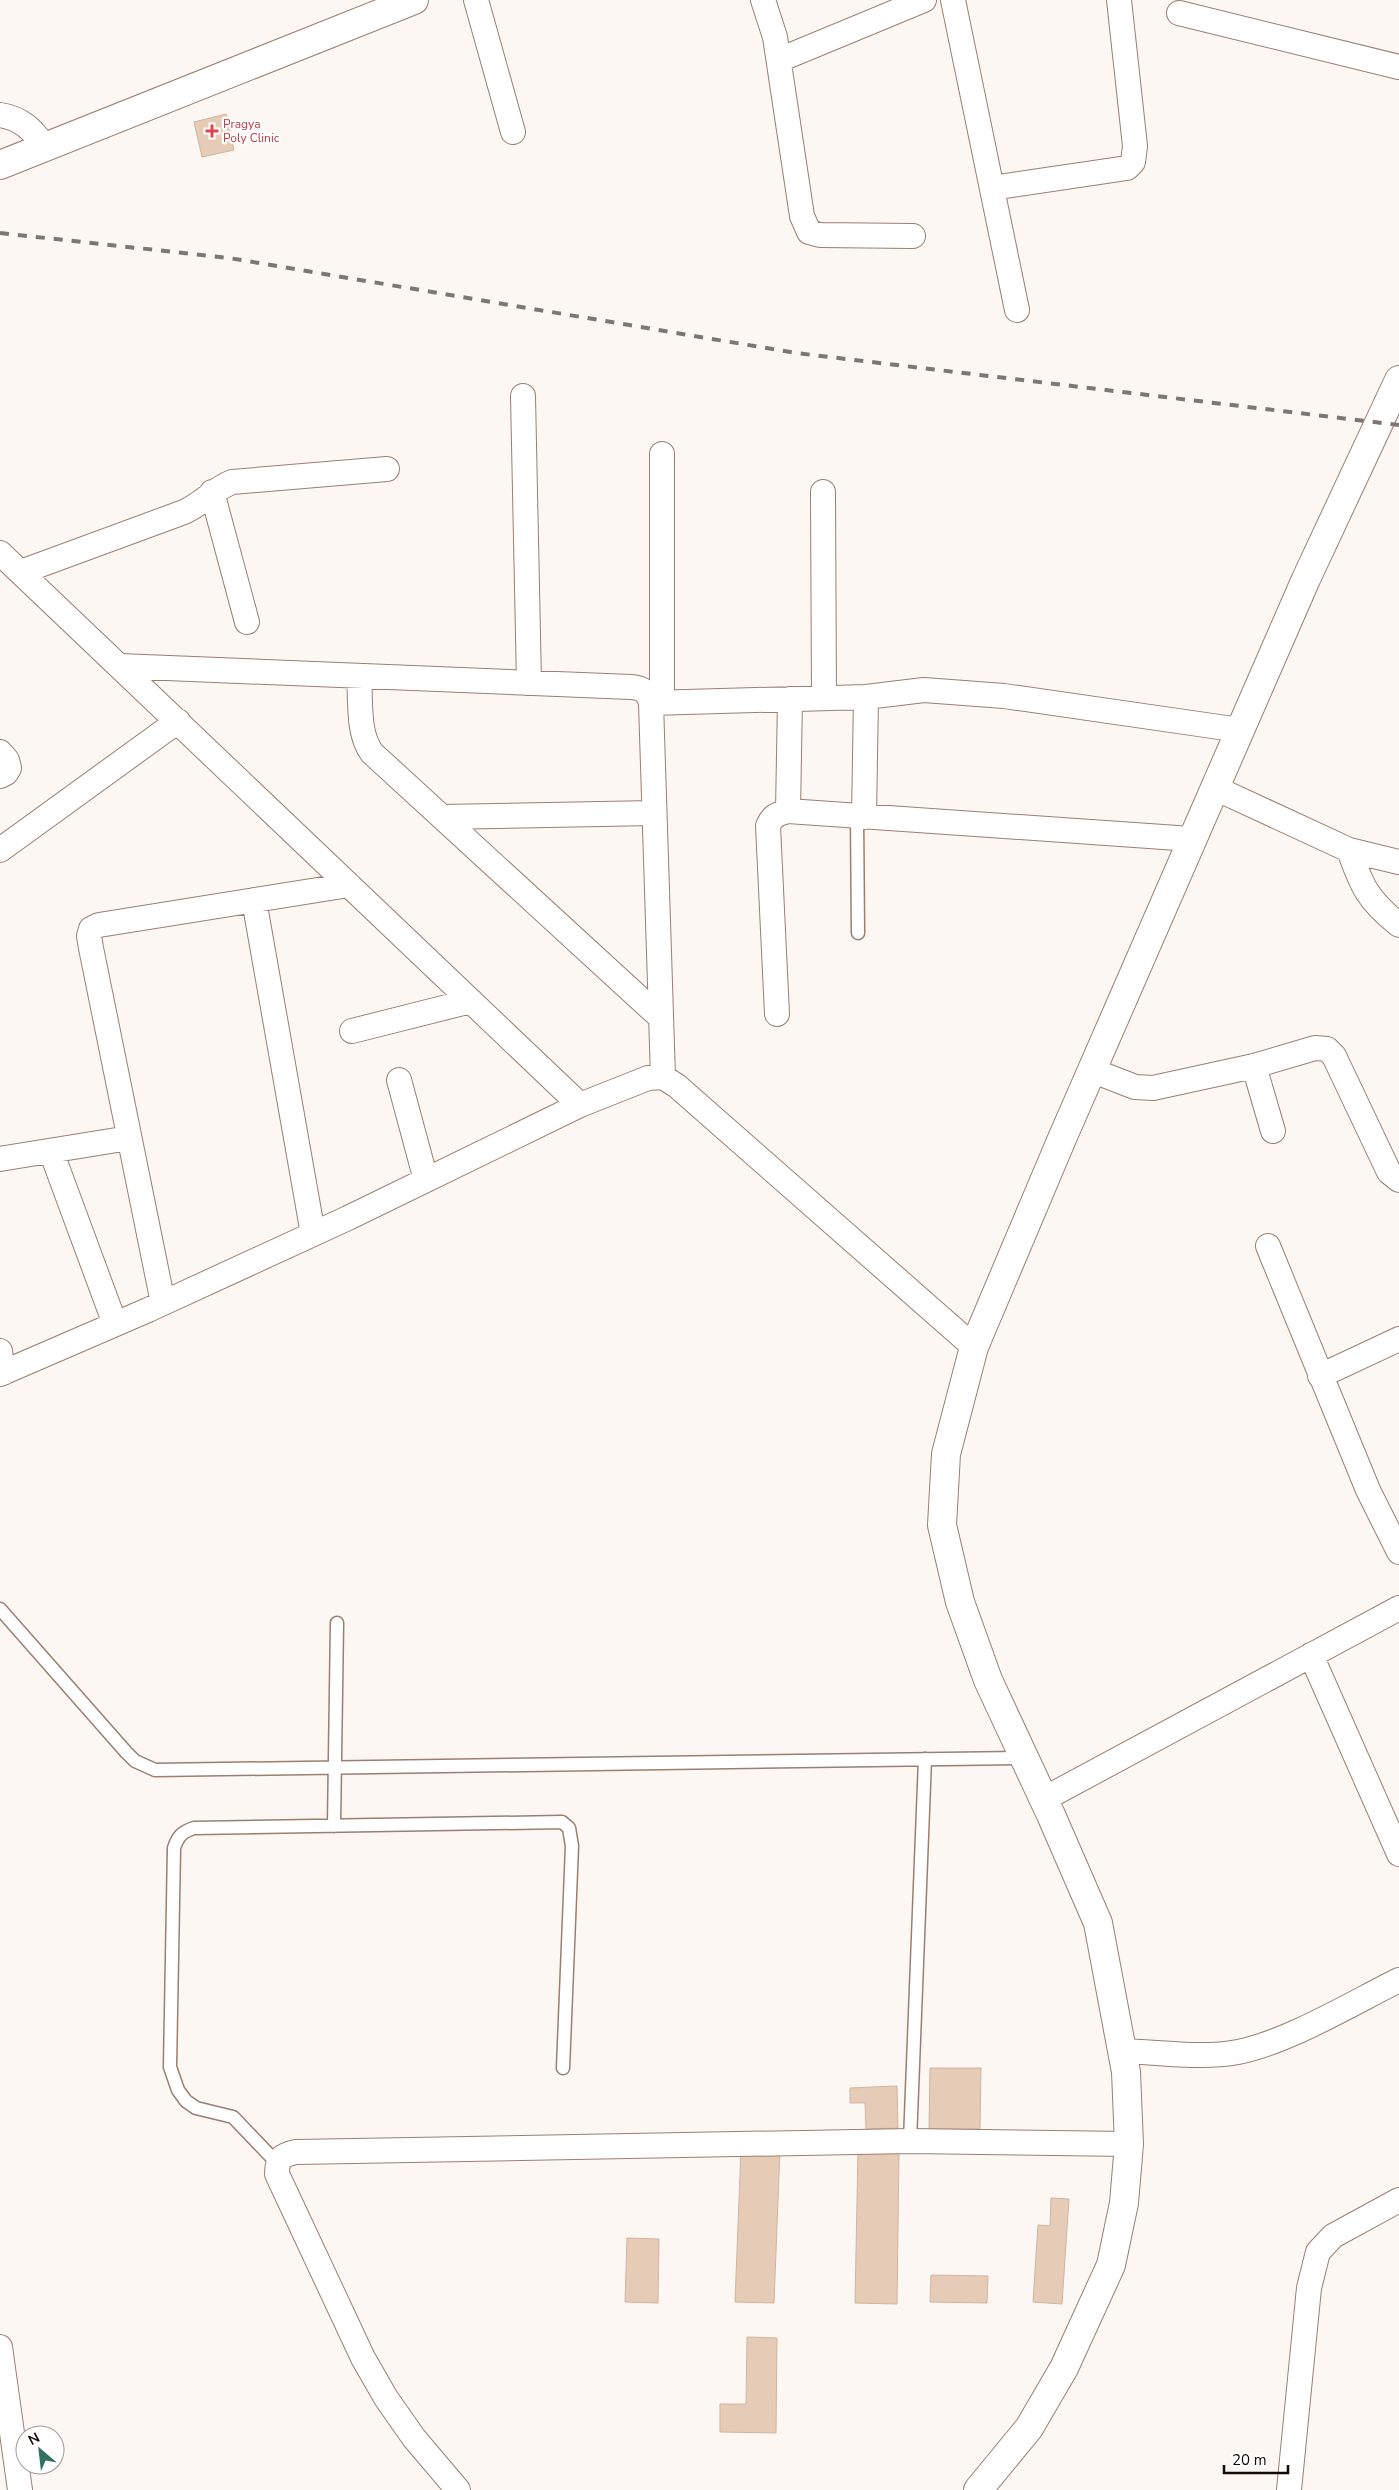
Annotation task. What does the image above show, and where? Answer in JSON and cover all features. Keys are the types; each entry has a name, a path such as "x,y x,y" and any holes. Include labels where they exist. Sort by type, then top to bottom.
{"street":[{"path":"0,165 414,0"},
{"path":"476,0 513,132"},
{"path":"762,0 775,37 802,216 809,232 820,235 913,236"},
{"path":"779,60 924,0"},
{"path":"953,0 1017,310"},
{"path":"992,188 1128,168 1133,162 1135,146 1119,0"},
{"path":"1179,13 1399,67"},
{"path":"0,115 10,117 27,125 44,146"},
{"path":"978,2490 1029,2428 1064,2368 1111,2265 1124,2203 1129,2144 1126,2072 1098,1923 1044,1799 988,1680 960,1602 942,1525 946,1454 974,1346 1091,1070 1306,579 1399,380"},
{"path":"523,396 529,682"},
{"path":"662,454 654,813 663,1077"},
{"path":"8,565 184,512 194,507 212,492 232,482 388,469"},
{"path":"212,492 247,622"},
{"path":"823,492 824,698"},
{"path":"8,565 178,721 580,1105"},
{"path":"119,666 640,688 647,692 656,703"},
{"path":"360,676 363,734 366,745 661,1018"},
{"path":"656,703 866,697 924,690 1004,696 1240,730"},
{"path":"860,816 866,697"},
{"path":"788,812 790,699"},
{"path":"0,850 178,721"},
{"path":"0,752 7,760 9,768 6,773 0,776"},
{"path":"1215,788 1349,850 1399,862"},
{"path":"777,1014 768,826 772,818 788,812 1192,839"},
{"path":"442,817 654,813"},
{"path":"1349,850 1361,885 1376,906 1399,925"},
{"path":"163,1303 91,948 91,929 99,925 349,884"},
{"path":"254,900 313,1234"},
{"path":"352,1031 471,1001"},
{"path":"1091,1070 1142,1088 1254,1066 1322,1047 1332,1052 1389,1172 1399,1180"},
{"path":"1254,1066 1273,1131"},
{"path":"1,1366 115,1324 163,1303 313,1234 580,1105 648,1078 663,1077 678,1086 974,1346"},
{"path":"398,1080 426,1180"},
{"path":"0,1159 129,1138"},
{"path":"51,1151 115,1324"},
{"path":"1268,1246 1368,1490 1399,1552"},
{"path":"1320,1376 1399,1339"},
{"path":"1044,1799 1399,1608"},
{"path":"1311,1655 1399,1854"},
{"path":"1122,2051 1212,2054 1238,2052 1289,2034 1399,1980"},
{"path":"458,2490 414,2438 386,2398 363,2358 276,2174 277,2163 283,2155 296,2152 910,2141 1129,2144"},
{"path":"1290,2490 1309,2288 1318,2252 1334,2236 1399,2200"},
{"path":"0,2347 20,2490"}],"lane":[{"path":"858,933 860,816"},
{"path":"0,1609 135,1761 156,1770 1025,1758"},
{"path":"334,1826 337,1623"},
{"path":"910,2141 925,1760"},
{"path":"277,2163 233,2117 196,2108 186,2101 178,2090 170,2067 174,1848 178,1836 184,1831 194,1828 562,1822 569,1828 572,1846 563,2068"}],"building":[{"path":"226,114 234,150 202,157 194,122"},
{"path":"930,2068 981,2068 980,2129 929,2129"},
{"path":"897,2086 898,2128 866,2129 865,2103 850,2103 850,2088"},
{"path":"741,2149 780,2150 774,2303 735,2302"},
{"path":"858,2150 899,2151 897,2304 855,2303"},
{"path":"1051,2198 1069,2199 1062,2304 1033,2302 1038,2225 1050,2226"},
{"path":"627,2238 659,2239 658,2303 625,2302"},
{"path":"931,2275 988,2276 987,2303 930,2302"},
{"path":"747,2337 777,2338 776,2433 720,2432 720,2404 746,2404"}],"railway":[{"path":"0,233 229,258 796,353 1399,425"}],"place":[{"name":"Pragya Poly Clinic","path":"212,131"}]}
